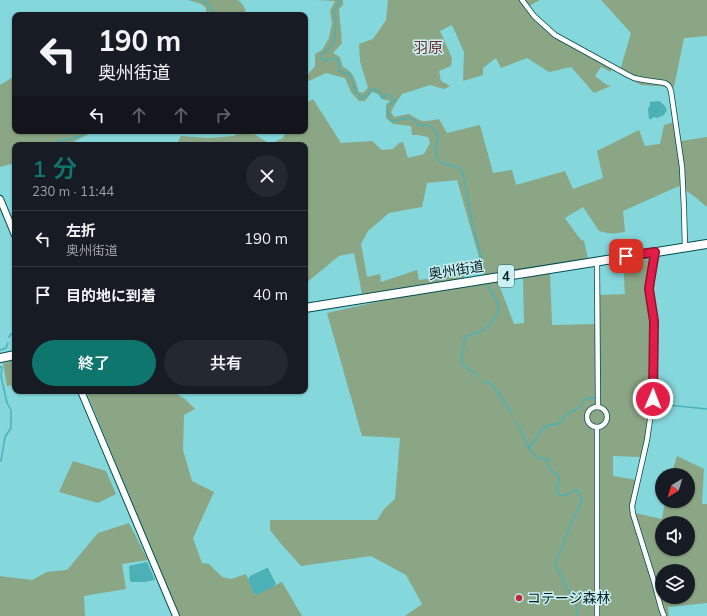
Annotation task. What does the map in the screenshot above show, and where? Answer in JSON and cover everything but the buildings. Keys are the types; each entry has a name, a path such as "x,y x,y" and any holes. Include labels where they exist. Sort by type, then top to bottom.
{"highway":[{"name":"奥州街道","path":"308,308 707,244"},
{"path":"0,358 12,356"}],"street":[{"path":"522,0 534,16 555,35 626,74 644,80 665,83 669,86 672,91 682,167 685,247"},
{"path":"0,199 12,228"},
{"path":"655,252 649,289 654,321 653,399 647,440 632,506 633,514 664,616"},
{"path":"597,261 598,407"},
{"path":"82,394 176,616"},
{"path":"595,407 604,410 607,416 603,425 597,427 590,425 587,419 589,410 595,407"},
{"path":"597,427 597,616"}],"green space":[{"path":"188,0 238,0 244,7 245,12 206,12 206,8 201,4"},
{"path":"316,0 343,0 343,5 339,9 342,43 333,53 340,57 343,67 352,74 359,92 363,93 368,88 360,61 359,44 373,39 386,20 388,0 540,0 529,6 533,17 555,36 611,68 611,72 601,67 595,76 607,85 611,86 594,93 571,67 549,72 527,58 501,68 496,58 483,68 483,75 463,81 464,52 452,25 440,31 452,58 451,66 439,71 441,81 450,86 444,89 430,85 402,94 391,112 394,117 409,114 423,121 439,119 447,133 480,125 493,173 512,170 516,185 565,171 573,189 603,178 597,151 639,130 645,146 660,144 664,125 678,121 681,141 707,137 707,207 679,186 623,211 625,232 606,233 599,231 583,207 565,218 580,239 584,241 588,259 484,275 457,180 427,183 422,207 389,213 368,231 361,244 367,277 380,274 381,282 417,270 419,280 464,273 464,279 362,294 354,253 339,256 308,282 308,142 274,142 283,138 285,134 308,134 308,102 313,99 341,143 372,141 382,150 393,149 399,143 403,142 408,158 424,154 430,143 428,137 412,135 411,126 393,124 386,118 386,105 390,101 382,99 378,94 372,92 365,101 359,101 351,92 345,78 326,73 309,81 308,80 308,75 315,66 315,54 322,50 329,38 332,23 330,11 335,1"},
{"path":"601,0 707,0 707,36 684,38 674,87 641,85 619,74 631,33"},
{"path":"12,78 12,134 89,134 73,142 12,142 12,164 0,167 0,85"},
{"path":"236,134 254,134 267,142 178,142 181,136 209,138 234,136"},
{"path":"651,259 658,354 649,439 640,457 613,456 613,476 636,480 635,513 655,517 655,556 695,556 695,516 662,516 664,508 695,508 695,468 673,468 677,456 704,469 702,504 707,504 707,603 668,607 669,616 405,616 422,604 406,575 371,556 301,566 270,530 270,520 377,520 385,508 395,499 400,438 362,436 327,313 412,295 498,282 514,324 524,323 523,278 550,273 552,325 599,324 599,295 625,294 623,263"},
{"path":"12,361 12,385 7,386 3,363"},
{"path":"87,394 178,394 195,409 184,415 183,450 192,481 214,492 193,538 202,563 209,564 222,577 231,579 246,574 255,595 282,582 302,616 179,616"},
{"path":"73,461 106,471 116,494 98,503 59,492"},
{"path":"129,523 148,560 122,564 126,589 84,596 85,616 0,616 0,576 32,580 47,572 67,570 98,533"}],"water":[{"path":"659,101 667,110 664,115 649,119 648,109 650,102"},
{"path":"147,562 155,580 145,582 130,581 129,566"},
{"path":"267,568 276,584 256,595 253,593 248,580 250,576"}],"waterway":[{"path":"201,0 208,4 213,12"},
{"path":"339,0 340,1 334,11 336,17 335,39 328,50 321,55 320,58 325,60 334,58 337,59 339,71 349,74 355,91 362,98 368,95 373,89 379,91 381,97 383,98 387,94 395,100 388,108 389,118 392,121 411,118 419,125 429,125 433,128 438,136 435,150 437,159 444,163 458,167 463,174 473,226 483,264"},
{"path":"58,142 78,137 84,134"},
{"path":"479,377 463,365 461,358 465,337 484,330 493,321 498,313 498,303 488,286"},
{"path":"9,337 12,334"},
{"path":"0,350 6,348 8,343"},
{"path":"0,367 2,367 1,376 7,403 11,410 11,428 5,437 1,461 0,460"},
{"path":"483,381 489,383 495,388 512,413"},
{"path":"578,616 576,605 555,564 573,519 582,502 579,492 575,490 564,496 558,494 557,489 559,477 549,468 549,461 539,458 533,454 529,448 542,429 549,425 558,424 567,414 580,407 584,400 595,398"},
{"path":"657,404 707,409"},
{"path":"516,421 529,448"}],"place":[{"name":"コテージ森林","path":"519,598"}],"district":[{"name":"羽原","path":"428,48"}],"route":[{"path":"626,256 655,252 649,289 654,321 653,399"}]}
